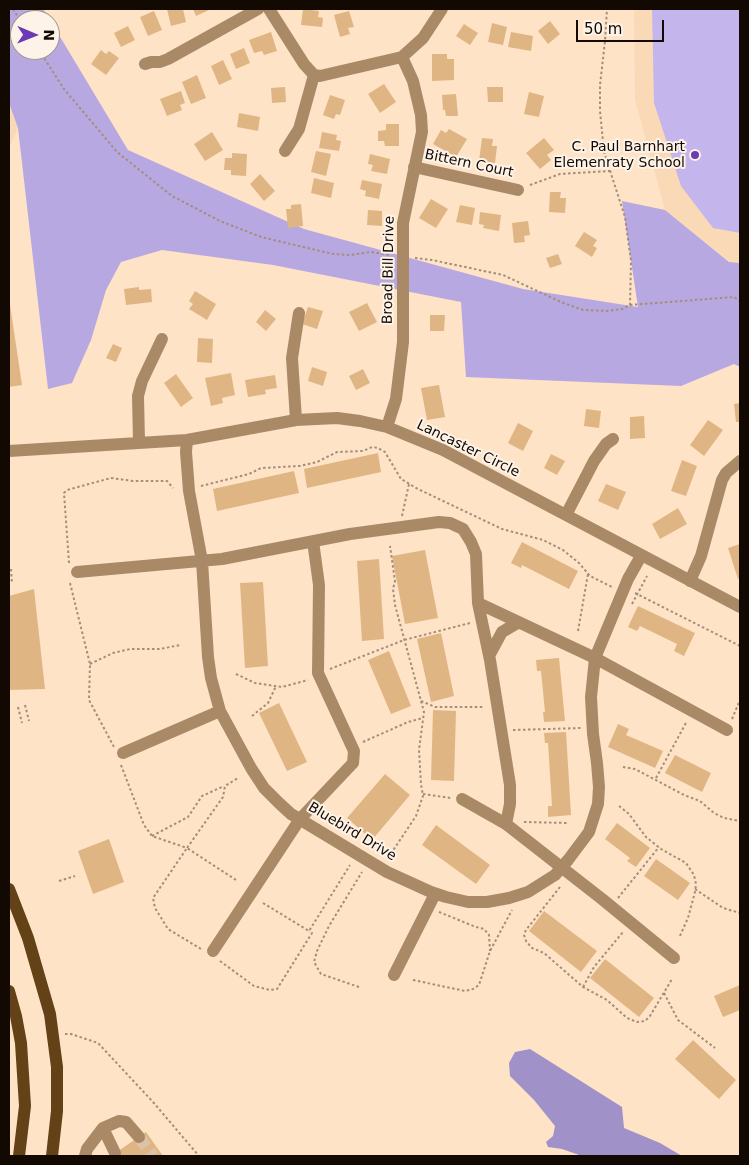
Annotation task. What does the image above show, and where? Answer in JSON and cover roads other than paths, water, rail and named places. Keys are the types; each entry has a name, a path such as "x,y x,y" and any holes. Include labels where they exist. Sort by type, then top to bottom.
{"main road":[{"path":"9,889 38,971 50,1014 57,1067 57,1112 52,1156"},
{"path":"9,991 21,1043 25,1106 20,1156"}],"street":[{"path":"145,64 168,59 258,9"},
{"path":"269,9 304,64 314,75 327,75 402,57 423,38 442,9"},
{"name":"Broad Bill Drive","path":"387,427 396,399 403,342 403,223 422,132 421,115 414,81 402,57"},
{"path":"285,152 299,129 314,75"},
{"name":"Bittern Court","path":"414,167 518,190"},
{"path":"296,420 292,358 300,314"},
{"path":"139,442 138,396 142,381 162,338"},
{"name":"Lancaster Circle","path":"9,451 187,440 296,420 337,418 360,421 387,427 443,450 740,607"},
{"path":"566,515 594,461 606,444 613,439"},
{"name":"Bluebird Drive","path":"187,440 189,489 202,561 208,657 220,711 251,768 264,788 278,803 300,819 381,868 434,894 468,902 487,902 528,892 562,868 588,832 598,804 599,787 592,734 591,696 595,658 628,579 641,556"},
{"path":"690,581 701,556 722,480 726,473 740,461"},
{"path":"72,571 224,559 399,527 439,522 450,523 463,529 472,542 476,554 478,602 498,707 510,785 510,804 506,822"},
{"path":"214,951 300,819 353,763 354,751 318,673 319,585 313,542"},
{"path":"478,602 595,658 727,730"},
{"path":"489,656 502,632 519,622"},
{"path":"119,754 220,711"},
{"path":"462,799 506,822 674,958"},
{"path":"394,975 434,894"},
{"path":"85,1156 103,1128 118,1121 126,1122 139,1137"},
{"path":"103,1128 116,1154"}],"tunnel":[{"path":"139,1137 153,1156"}],"place":[{"name":"C. Paul Barnhart Elemenraty School","path":"695,155"}]}
